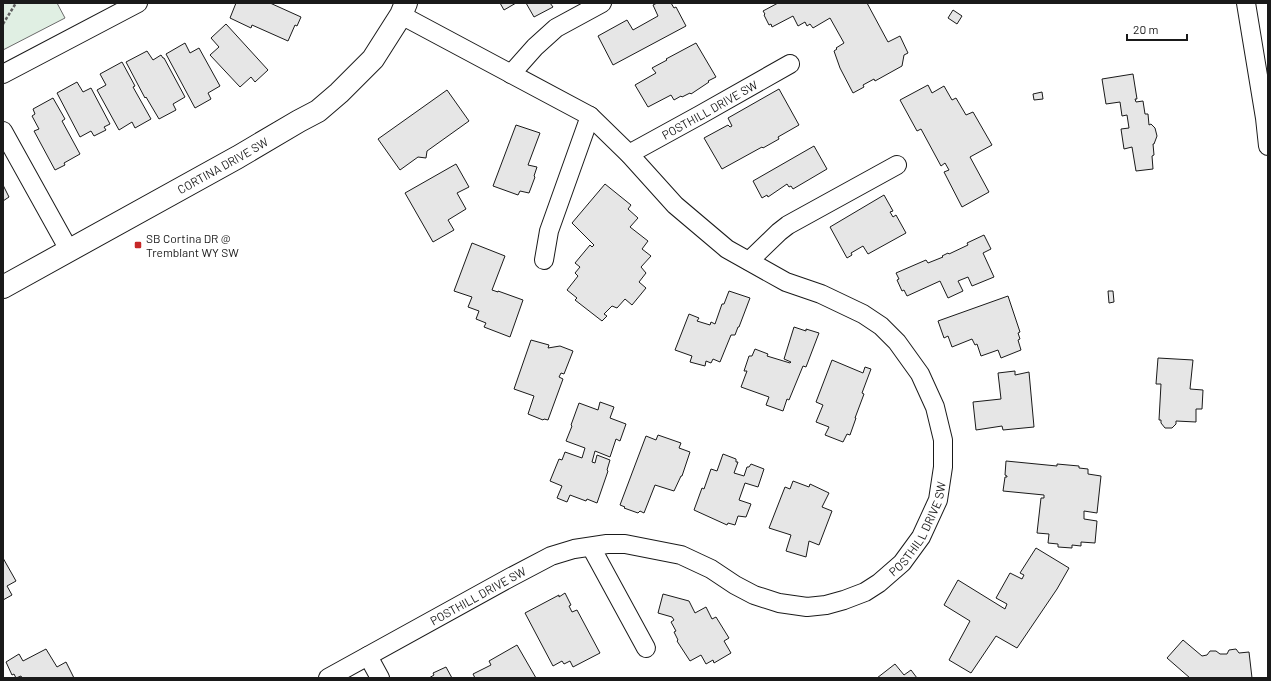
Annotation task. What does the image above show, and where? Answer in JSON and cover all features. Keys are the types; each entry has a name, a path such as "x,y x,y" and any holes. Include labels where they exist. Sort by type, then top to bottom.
{"street":[{"path":"3,74 138,3"},
{"path":"511,74 535,47 556,28 602,3"},
{"path":"1246,3 1265,118 1268,146"},
{"name":"POSTHILL DRIVE SW","path":"328,678 511,576 551,556 574,549 591,546 625,544 681,555 712,569 735,585 754,595 779,603 807,607 826,605 844,600 865,592 879,583 902,563 921,537 938,500 943,467 943,440 935,407 920,374 896,342 881,326 863,314 821,294 786,282 728,249 675,205 629,154 590,116 511,74 403,9"},
{"name":"CORTINA DRIVE SW","path":"3,287 318,111 339,93 372,59 403,9"},
{"name":"POSTHILL DRIVE SW","path":"629,154 790,64"},
{"path":"544,260 548,231 590,116"},
{"path":"3,131 69,250"},
{"path":"749,261 788,225 897,165"},
{"path":"591,546 646,648"},
{"path":"368,656 380,678"}],"path":[{"path":"3,24 16,3"}],"green space":[{"path":"3,3 57,3 65,18 3,50"}],"building":[{"path":"236,3 270,3 301,17 297,26 295,25 288,41 252,25 251,28 230,18"},
{"path":"500,3 516,3 504,10"},
{"path":"526,3 550,3 553,7 534,17"},
{"path":"657,3 671,3 674,8 676,7 686,26 613,65 598,36 627,20 633,30 658,16 653,5"},
{"path":"778,3 867,3 888,42 900,36 908,53 904,55 902,66 875,81 874,79 863,85 864,87 853,93 840,68 834,51 844,43 830,18 813,28 810,24 807,26 805,22 798,26 793,16 772,27 771,24 769,25 763,11"},
{"path":"953,10 962,16 957,24 948,18"},
{"path":"226,24 268,70 255,82 251,77 240,87 210,55 219,47 211,38"},
{"path":"185,43 190,53 199,48 220,86 208,93 211,99 195,108 166,54"},
{"path":"696,43 716,77 691,94 681,96 674,100 671,95 648,107 635,85 656,73 652,68"},
{"path":"147,51 153,60 161,55 164,58 185,97 173,104 176,110 159,119 146,97 145,98 126,62"},
{"path":"122,62 135,86 133,87 151,119 135,128 132,122 119,130 97,90 106,85 100,74"},
{"path":"1133,74 1137,99 1135,99 1136,102 1143,101 1145,114 1148,114 1149,125 1151,124 1155,128 1157,136 1153,144 1153,169 1136,171 1132,147 1124,149 1121,129 1129,128 1127,115 1122,116 1120,102 1106,104 1102,79"},
{"path":"77,82 83,92 91,88 110,124 104,127 106,130 94,136 91,131 80,137 57,93"},
{"path":"928,85 932,93 944,86 952,100 956,98 966,115 973,112 992,145 970,157 989,192 962,207 944,172 949,170 945,163 941,166 921,129 917,131 900,100"},
{"path":"779,89 799,125 778,137 779,139 722,169 704,138 728,125 730,127 732,126 728,118"},
{"path":"447,90 469,121 427,151 426,158 418,157 400,170 378,139"},
{"path":"1042,92 1043,99 1034,100 1033,94"},
{"path":"53,98 65,119 62,121 80,154 55,170 34,131 39,129 32,116 35,114 33,109"},
{"path":"516,125 540,133 528,165 537,167 535,177 529,193 520,191 518,195 493,186"},
{"path":"814,146 827,169 793,189 787,184 768,197 767,195 762,198 753,181"},
{"path":"456,164 469,187 457,193 466,209 448,220 454,230 433,242 405,193"},
{"path":"605,184 631,205 628,209 638,218 630,227 648,241 642,249 651,256 641,267 646,273 639,282 646,288 632,305 625,299 617,308 612,306 604,314 607,316 602,321 575,300 577,298 567,290 578,276 575,273 580,267 575,263 590,245 592,247 594,245 572,223"},
{"path":"3,185 9,197 3,201"},
{"path":"884,195 893,211 890,212 893,217 896,215 906,233 868,254 863,246 851,253 852,255 847,258 830,227"},
{"path":"984,235 991,249 983,253 994,277 972,286 968,277 958,281 963,291 948,298 940,281 907,296 904,290 902,291 897,280 899,279 896,273 926,260 928,263 943,257 942,256 968,245 967,243"},
{"path":"472,243 505,256 492,290 523,300 510,337 484,327 486,323 476,319 479,311 468,307 472,297 454,291"},
{"path":"729,291 750,298 735,335 731,335 720,362 713,359 711,363 706,361 705,366 690,362 692,356 675,350 689,314 699,318 697,321 710,325 711,322 715,324 722,304 724,304"},
{"path":"1108,291 1113,291 1114,302 1109,303"},
{"path":"1008,296 1020,332 1018,333 1020,339 1018,340 1021,350 1001,358 998,350 981,356 977,344 975,345 972,339 952,347 948,336 944,338 938,321"},
{"path":"794,327 819,333 806,367 803,366 789,400 787,399 783,411 766,405 769,397 741,387 747,371 744,371 749,356 752,356 755,349 768,354 767,356 790,363 791,362 784,359"},
{"path":"531,340 549,345 548,348 560,346 573,351 564,374 561,373 559,377 563,379 548,420 543,420 528,414 534,396 514,389"},
{"path":"1158,358 1193,360 1190,389 1203,390 1202,409 1196,409 1196,422 1176,421 1176,424 1172,428 1165,428 1161,423 1161,420 1159,420 1161,384 1156,384"},
{"path":"832,360 863,373 865,367 871,369 862,393 864,394 850,435 847,434 843,442 825,435 829,427 816,422 823,405 816,402"},
{"path":"1015,371 1015,375 1029,372 1034,427 1003,430 1002,426 976,430 973,402 1001,399 998,373"},
{"path":"600,402 614,407 610,418 626,424 620,441 616,439 610,457 595,451 592,462 595,463 597,455 610,460 608,471 597,503 587,499 586,501 570,495 567,502 557,498 562,486 550,481 559,459 562,460 565,452 582,458 585,448 566,441 579,403 598,410"},
{"path":"658,435 681,443 679,448 690,452 682,476 674,491 655,485 644,513 640,511 638,513 624,508 625,507 620,505 646,436 656,440"},
{"path":"723,454 736,459 736,462 738,462 734,473 744,476 747,467 751,464 764,469 758,487 745,483 739,500 751,504 746,517 738,516 735,525 728,523 727,525 694,510 711,469 717,471"},
{"path":"1006,461 1057,466 1057,464 1079,466 1079,468 1088,469 1088,474 1101,476 1097,513 1084,511 1084,519 1097,521 1095,543 1081,542 1081,546 1072,545 1072,548 1058,547 1058,544 1048,543 1049,534 1037,533 1041,498 1044,498 1044,495 1003,491 1005,477 1007,477 1005,475"},
{"path":"793,481 809,487 810,484 829,493 822,507 832,511 819,545 809,541 806,557 786,551 791,535 769,528 785,487 790,489"},
{"path":"1036,548 1069,568 1057,589 1017,648 996,636 971,673 949,660 970,621 944,605 958,580 1005,609 1007,604 996,598 1010,573 1022,579 1024,575 1020,573"},
{"path":"3,558 16,581 7,586 12,595 3,600"},
{"path":"565,593 571,605 569,606 572,612 577,610 600,653 573,667 570,661 564,664 562,661 553,666 525,613"},
{"path":"663,594 689,601 695,613 706,607 712,619 716,617 729,638 724,641 731,653 714,663 713,660 706,664 701,655 690,661 677,641 678,640 674,632 676,631 671,622 674,620 672,617 658,613"},
{"path":"1183,640 1202,656 1207,655 1210,651 1216,651 1220,654 1227,654 1229,650 1236,649 1239,653 1249,652 1252,678 1190,678 1167,658"},
{"path":"517,645 536,678 475,678 473,674 491,665 489,661"},
{"path":"46,649 57,667 66,662 74,678 22,678 21,676 16,678 14,674 12,675 6,662 19,654 23,661"},
{"path":"895,664 904,675 911,670 917,678 877,678"},
{"path":"446,667 452,678 429,678 434,675 433,673"}],"place":[{"name":"SB Cortina DR @ Tremblant WY SW","path":"138,245"}]}
